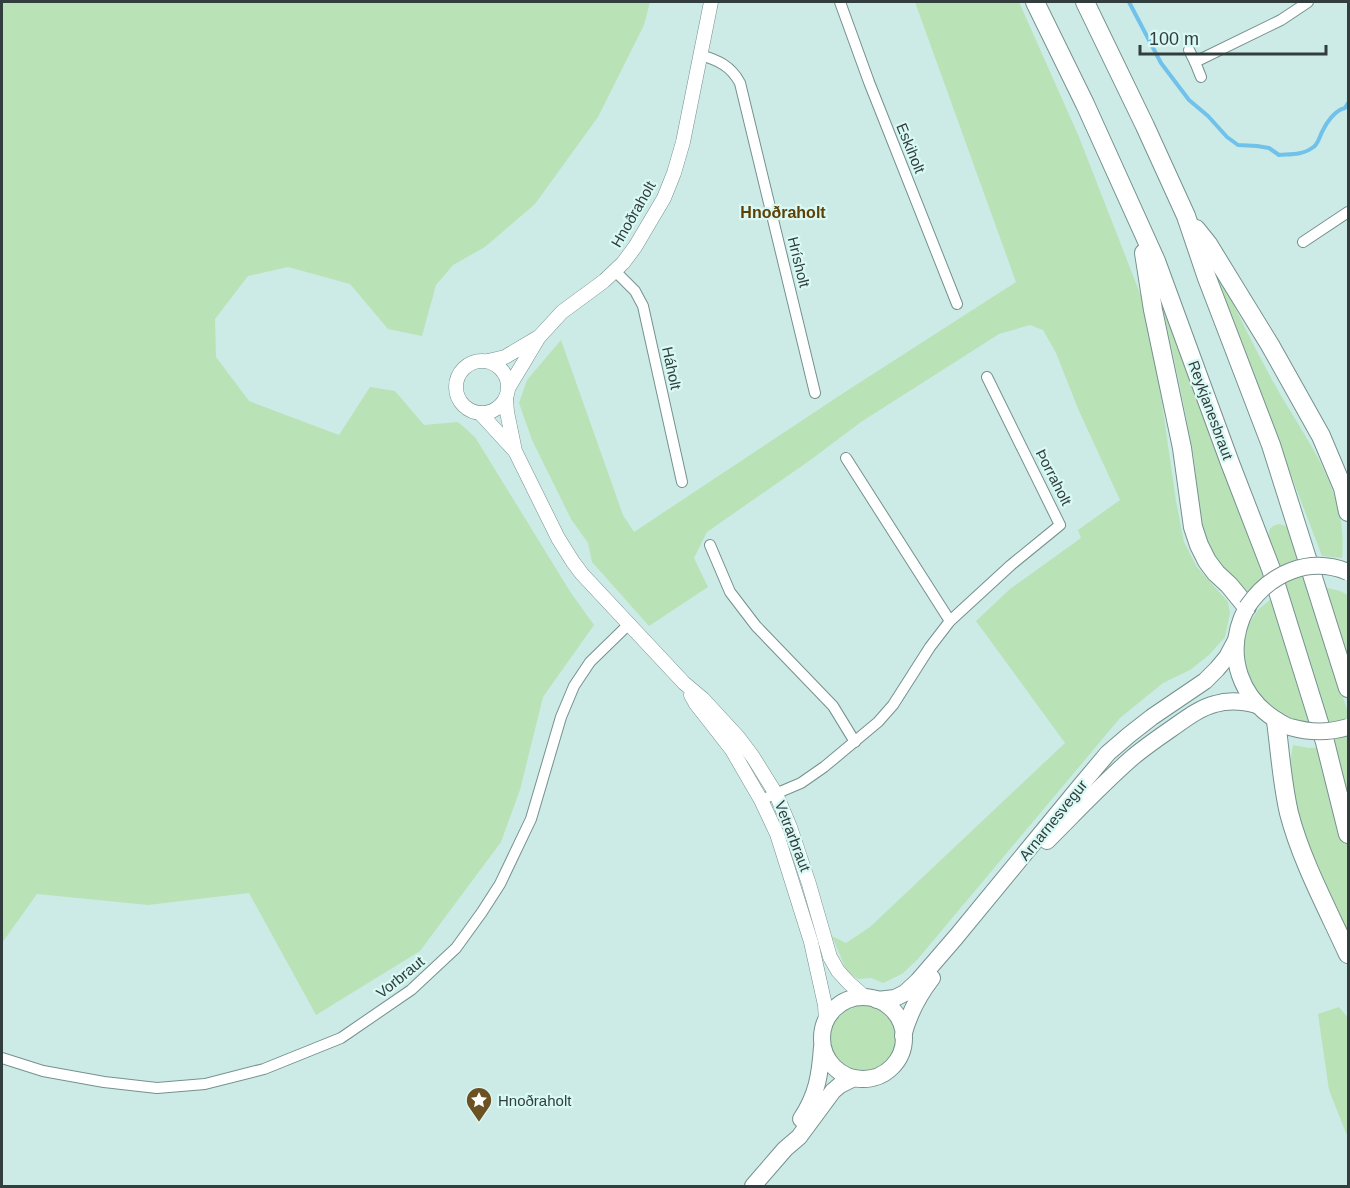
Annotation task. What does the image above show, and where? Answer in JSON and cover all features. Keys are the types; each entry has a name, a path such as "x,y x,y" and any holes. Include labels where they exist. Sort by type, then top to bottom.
{"highway":[{"name":"Reykjanesbraut","path":"1035,2 1068,68 1156,261 1271,569 1325,742 1348,834"},
{"path":"1084,2 1186,216 1207,278 1271,445 1348,688"},
{"path":"1186,216 1208,244 1270,345 1321,436 1343,488 1348,512"},
{"path":"1140,227 1153,310 1182,448 1193,527 1207,561 1247,607"},
{"path":"1283,724 1288,811 1307,863 1348,954"}],"main road":[{"name":"Arnarnesvegur","path":"871,999 895,998 905,993 918,981 1108,753 1152,717 1205,681 1217,669 1235,642 1239,624 1247,607 1262,588 1272,580 1295,569 1319,566 1348,572"},
{"name":"Arnarnesvegur","path":"1235,642 1240,676 1247,691 1257,705 1283,724"},
{"name":"Arnarnesvegur","path":"903,1036 912,1008 952,953 1026,863 1114,774 1153,742 1202,709 1227,702 1257,705"},
{"path":"1283,724 1305,731 1321,732 1348,726"},
{"path":"785,1149 815,1093 820,1076 823,1029 825,1021 839,1005 852,999 871,999 890,1008 899,1020 903,1036 901,1051 890,1068 879,1076 871,1078 854,1078 839,1072 824,1053 822,1045"},
{"path":"753,1186 785,1149 799,1137 833,1091 854,1078"}],"street":[{"name":"Hnoðraholt","path":"507,393 539,337 562,312 615,271 635,247 664,198 683,142 711,2"},
{"name":"Eskiholt","path":"840,2 869,82 957,304"},
{"path":"1195,63 1281,20 1308,2"},
{"path":"1189,50 1201,77"},
{"name":"Hrísholt","path":"700,55 725,65 740,83 815,393"},
{"path":"1303,242 1348,212"},
{"name":"Háholt","path":"615,271 635,291 643,306 681,482"},
{"name":"Hnoðraholt","path":"488,361 505,357 539,337"},
{"name":"Vetrarbraut","path":"515,451 480,413 473,412 463,404 457,393 457,381 467,366 479,361 488,361 501,368 508,380 507,412 515,451 546,517 573,562 684,683 704,699 753,757 776,794 800,855 830,957 838,971 849,983 871,999"},
{"name":"Þorraholt","path":"761,800 801,783 878,722 893,705 930,647 950,621 1011,565 1060,525 987,377"},
{"path":"480,413 495,410 501,405 507,393"},
{"path":"846,458 950,621"},
{"path":"710,544 730,592 756,626 833,706 855,742"},
{"name":"Vorbraut","path":"2,1058 43,1071 104,1082 157,1088 206,1084 264,1069 341,1038 411,990 456,948 500,884 531,819 561,717 574,686 590,662 629,624"},
{"name":"Vetrarbraut","path":"684,683 696,704 732,750 761,800 777,834 811,942 825,1005 825,1021"}],"green space":[{"path":"2,2 650,2 644,25 598,117 535,204 485,247 453,265 436,285 422,336 388,329 350,284 288,267 248,276 215,319 216,357 249,401 339,435 370,387 395,391 424,425 458,422 475,437 571,593 594,625 543,697 520,790 501,842 420,951 316,1015 249,893 148,905 37,894 2,943"},
{"path":"915,2 1019,2 1079,137 1141,296 1158,375 1184,542 1197,567 1228,602 1230,613 1225,637 1209,655 1190,670 1163,683 1120,718 917,960 902,974 883,983 871,978 858,979 847,972 832,936 846,943 870,927 1065,743 976,621 1010,589 1081,538 1078,530 1120,500 1079,411 1056,353 1043,330 1030,325 999,334 861,422 707,532 694,558 708,587 649,626 592,562 588,543 571,519 532,440 519,403 527,380 561,340 623,515 634,532 1016,282"},
{"path":"1219,274 1260,358 1323,467 1339,511 1342,558 1322,556 1215,276"},
{"path":"1161,300 1270,573 1248,592 1225,572 1213,557 1204,534 1195,465"},
{"path":"1279,524 1286,526 1291,533 1348,713 1348,801 1268,539 1270,529"},
{"path":"1323,587 1348,595 1348,660"},
{"path":"1271,599 1313,726 1282,720 1245,678 1242,640 1248,624 1259,609"},
{"path":"1293,745 1309,748 1323,747 1348,845 1348,939 1304,839 1291,785 1290,763"},
{"path":"863,1005 875,1008 886,1015 893,1026 896,1038 893,1050 886,1061 875,1068 863,1071 851,1068 840,1061 833,1050 830,1038 833,1026 840,1015 851,1008"},
{"path":"1339,1007 1348,1018 1348,1138 1329,1090 1318,1014"}],"waterway":[{"path":"1129,2 1161,63 1189,100 1238,145 1269,148 1279,155 1304,152 1316,145 1328,121 1348,103"}],"place":[{"name":"Hnoðraholt","path":"479,1123"}],"district":[{"name":"Hnoðraholt","path":"783,212"}]}
